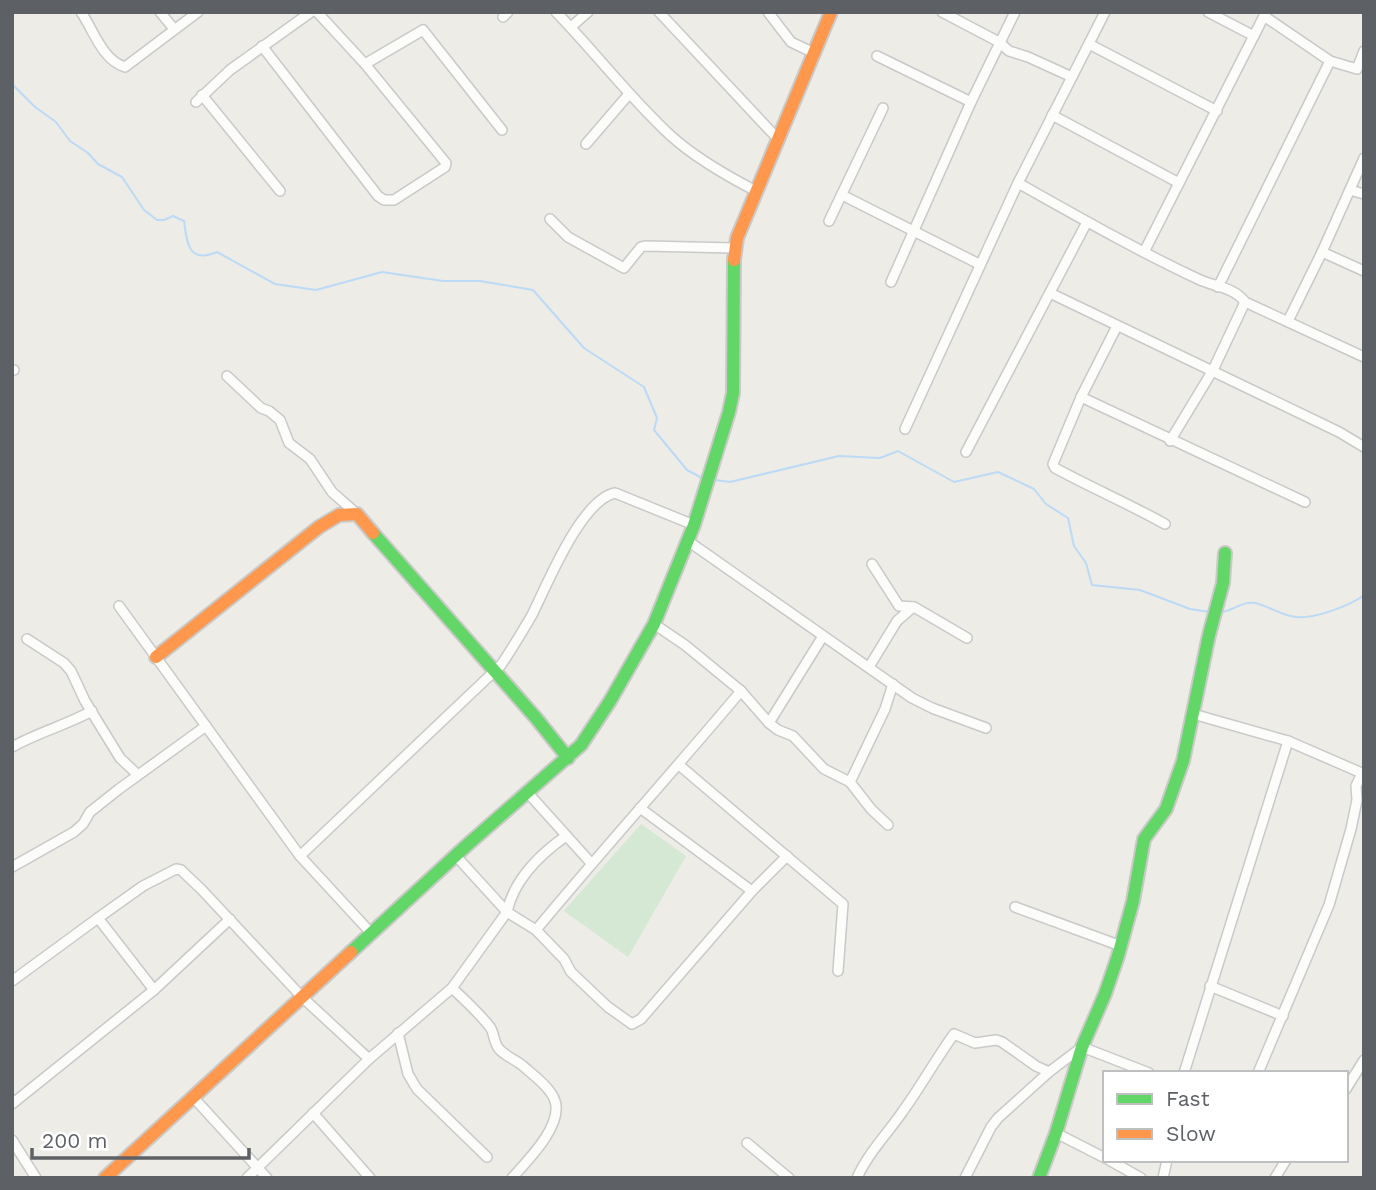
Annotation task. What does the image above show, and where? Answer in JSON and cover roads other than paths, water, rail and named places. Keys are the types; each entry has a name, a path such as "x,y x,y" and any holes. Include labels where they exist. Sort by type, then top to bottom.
{"street":[{"path":"80,12 89,31 121,67 125,67 198,12"},
{"path":"160,12 174,29"},
{"path":"280,191 199,99 262,46 311,12"},
{"path":"262,46 377,196 384,200 394,200 445,167 446,163 365,64 317,12"},
{"path":"556,12 629,94 671,136 732,178 756,191"},
{"path":"570,27 588,12"},
{"path":"659,12 777,138"},
{"path":"768,12 791,42 814,54"},
{"path":"106,1178 371,933 568,758 596,724 654,624 694,525 733,393 736,248 777,138 831,12"},
{"path":"942,12 999,42 1009,51 1072,77"},
{"path":"891,282 971,102 1015,12"},
{"path":"905,429 979,264 1105,12"},
{"path":"1208,12 1254,36"},
{"path":"1144,252 1265,14 1330,61 1357,69 1364,51"},
{"path":"365,64 423,30 502,130"},
{"path":"1089,44 1217,111"},
{"path":"877,56 971,102"},
{"path":"1218,287 1330,61"},
{"path":"586,144 629,94"},
{"path":"829,221 883,108"},
{"path":"1052,115 1180,183"},
{"path":"1288,321 1364,158"},
{"path":"1018,183 1144,252 1218,287 1235,292 1245,302 1364,358"},
{"path":"1350,190 1364,194"},
{"path":"842,195 979,264"},
{"path":"550,219 568,237 624,268 641,247 645,246 736,248"},
{"path":"966,452 1087,222"},
{"path":"1322,252 1364,271"},
{"path":"1050,293 1213,370 1364,447"},
{"path":"1170,441 1213,370 1245,302"},
{"path":"1117,326 1081,397 1053,461 1054,467 1165,524"},
{"path":"228,376 261,408 280,420 289,443 310,459 341,508 357,514 568,758"},
{"path":"1081,397 1305,502"},
{"path":"299,856 495,671 516,644 559,556 581,521 608,494 615,493 694,525"},
{"path":"156,657 341,508"},
{"path":"688,541 922,704 986,728"},
{"path":"1039,1178 1056,1133 1082,1047 1105,994 1121,946 1133,901 1144,839 1166,809 1180,767 1215,610 1225,578 1225,553"},
{"path":"872,564 899,606 914,607 967,638"},
{"path":"119,606 299,856 371,933"},
{"path":"869,667 897,621 914,607"},
{"path":"654,624 685,645 741,691 769,723 793,736 824,769 850,782 871,810 888,825"},
{"path":"769,723 823,635"},
{"path":"27,639 64,663 71,671 120,758 138,775"},
{"path":"850,782 885,709 893,684"},
{"path":"537,930 591,863 741,691"},
{"path":"12,747 92,711"},
{"path":"1193,714 1288,741 1363,773 1356,786 1357,800 1351,829 1329,905 1259,1071"},
{"path":"12,867 74,832 90,812 206,726"},
{"path":"1185,1071 1288,741"},
{"path":"679,765 843,904 838,971"},
{"path":"527,793 591,863"},
{"path":"640,808 752,891"},
{"path":"247,1178 369,1059 453,988 507,912 510,898 523,875 566,836"},
{"path":"456,856 507,912 537,930 564,959 571,972 608,1007 632,1024 641,1019 752,891 787,856"},
{"path":"12,981 142,886 176,869 181,870 302,997 369,1059"},
{"path":"1015,907 1121,946"},
{"path":"98,918 154,990"},
{"path":"12,1104 154,990 230,919"},
{"path":"1210,986 1283,1016"},
{"path":"453,988 491,1028 500,1050 520,1063 555,1101 556,1115 549,1129 532,1157 512,1178"},
{"path":"398,1033 408,1074 416,1089 487,1157"},
{"path":"857,1178 877,1144 918,1091 954,1034 975,1043 996,1040 1002,1042 1049,1072"},
{"path":"965,1178 998,1118 1049,1072 1082,1047"},
{"path":"1082,1047 1144,1071"},
{"path":"1348,1086 1364,1060"},
{"path":"193,1097 267,1178"},
{"path":"313,1112 370,1178"},
{"path":"1056,1133 1103,1157"},
{"path":"12,1140 36,1178"},
{"path":"747,1143 789,1178"},
{"path":"1113,1162 1141,1178"},
{"path":"1275,1178 1285,1162"}],"waterway":[{"path":"12,84 35,107 56,122 70,141 88,153 98,164 122,177 144,210 157,220 173,216 184,221 188,244 195,254 208,255 217,252 275,284 316,290 382,272 443,281 480,281 533,290 584,348 644,387 657,418 654,430 687,470 702,478"},
{"path":"715,480 730,482 839,456 880,458 898,451 954,482 998,472 1034,489 1046,504 1068,518 1074,546 1086,563 1092,585 1140,590 1190,609 1210,612"},
{"path":"1219,612 1255,603 1286,615 1304,617 1331,611 1364,595"}]}
